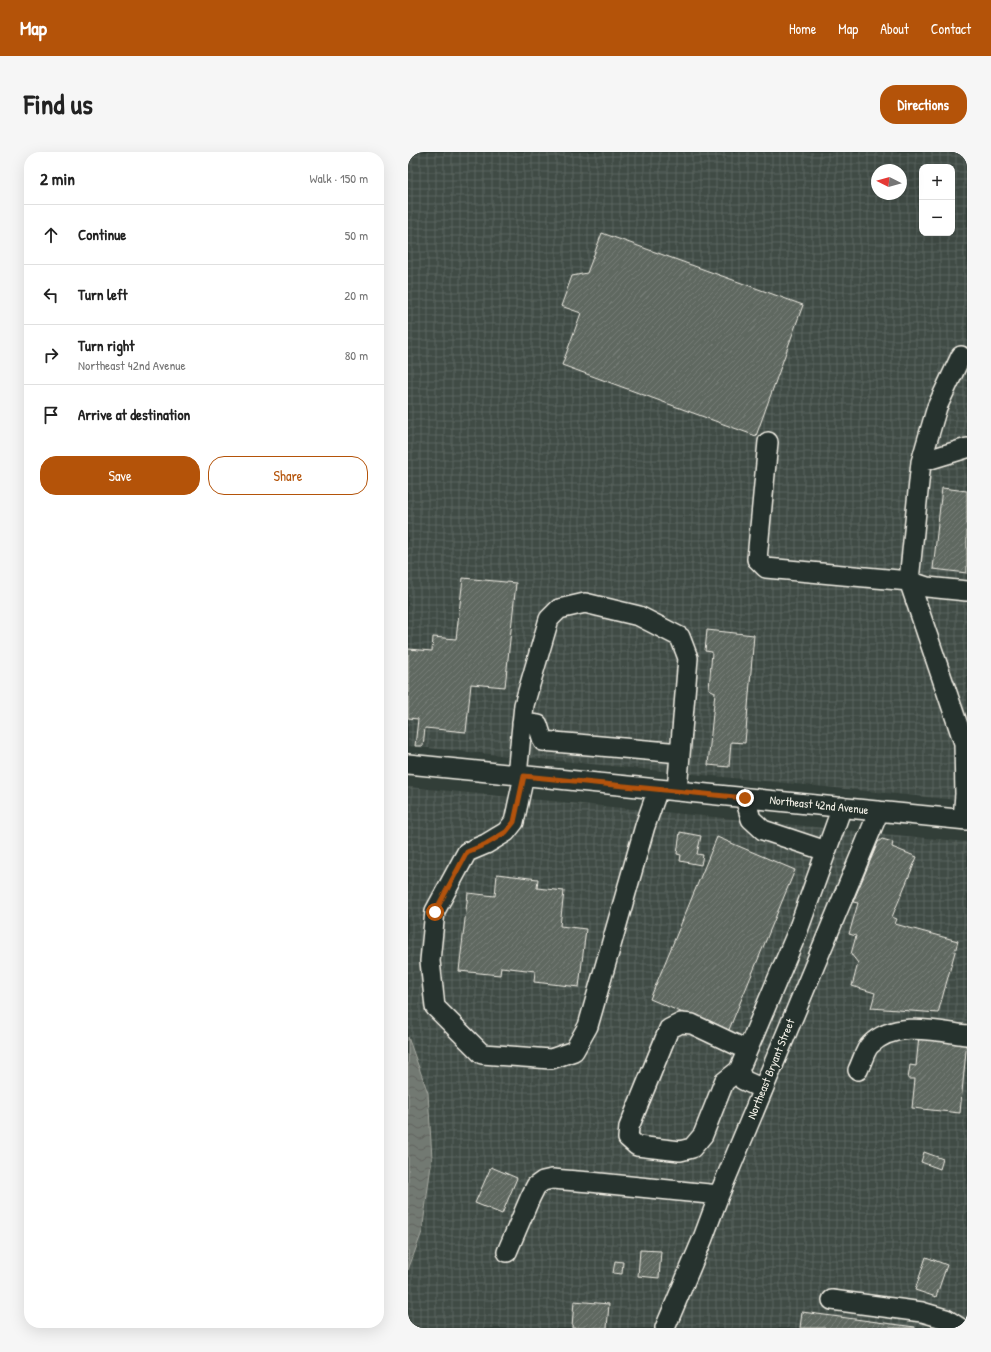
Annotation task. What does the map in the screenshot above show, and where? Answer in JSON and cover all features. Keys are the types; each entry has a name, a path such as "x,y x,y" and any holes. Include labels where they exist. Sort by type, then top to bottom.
{"street":[{"path":"962,356 937,407 921,462 909,581 964,743 965,820"},
{"path":"768,442 757,559 766,568 909,581 927,587 967,591"},
{"path":"921,462 967,448"},
{"path":"585,603 639,616 680,637 688,658 680,753 668,790 645,826 588,1026 574,1051 551,1059 482,1054 435,1007 430,961 435,912 467,852 486,844 506,832 514,822 520,775 522,723 524,705 549,619 559,609 585,603"},
{"path":"522,723 538,725 543,741 680,753"},
{"name":"Northeast 42nd Avenue","path":"408,764 965,820"},
{"path":"745,798 747,811 751,819 763,830 826,851"},
{"path":"750,1045 692,1024 681,1022 669,1029 629,1127 628,1138 637,1146 680,1151 692,1148 703,1135 724,1082 739,1070 750,1045 797,933 842,807"},
{"name":"Northeast Bryant Street","path":"665,1328 763,1088 879,811"},
{"path":"858,1070 869,1046 886,1033 911,1029 967,1035"},
{"path":"739,1070 743,1080 763,1088"},
{"path":"507,1252 536,1186 543,1181 552,1179 590,1182 719,1195"},
{"path":"832,1300 922,1312 946,1319 961,1328 967,1314"}],"shaded area":[{"path":"408,152 967,152 967,801 408,746"},
{"path":"408,787 967,842 967,1328 408,1328 408,1270 422,1232 428,1093 408,1037"}],"water":[{"path":"408,1037 428,1093 432,1158 422,1232 408,1270"}],"building":[{"path":"602,233 803,305 756,436 562,365 581,313 561,306 572,276 587,273"},
{"path":"942,488 967,491 967,573 933,569"},
{"path":"463,578 516,583 505,687 471,684 466,732 425,728 423,746 415,746 418,719 408,718 408,649 432,651 433,637 456,639"},
{"path":"707,630 754,635 745,743 731,742 729,767 708,765 715,692 709,689 712,652 705,651"},
{"path":"680,832 701,836 697,854 703,855 701,865 680,861 681,855 677,854"},
{"path":"717,837 795,870 728,1032 650,999"},
{"path":"882,839 893,842 892,847 917,857 892,917 897,919 895,924 958,941 938,1013 871,1008 875,993 852,986 858,963 851,954 856,936 849,934 858,903 853,902 878,842"},
{"path":"497,874 538,879 537,888 564,891 560,926 586,929 579,987 534,982 535,971 501,967 500,975 459,971 468,893 495,896"},
{"path":"919,1036 967,1041 960,1113 912,1108 915,1079 908,1079 910,1065 916,1066"},
{"path":"924,1152 943,1159 940,1169 921,1162"},
{"path":"491,1167 517,1178 502,1214 475,1203"},
{"path":"640,1250 661,1251 659,1278 638,1276"},
{"path":"926,1257 947,1265 936,1297 915,1290"},
{"path":"615,1261 623,1262 622,1274 613,1273"},
{"path":"574,1301 609,1304 607,1328 572,1328"},
{"path":"802,1312 915,1327 915,1328 800,1328"}],"route":[{"path":"435,912 467,852 486,844 506,832 514,822 524,776 745,798"}]}
